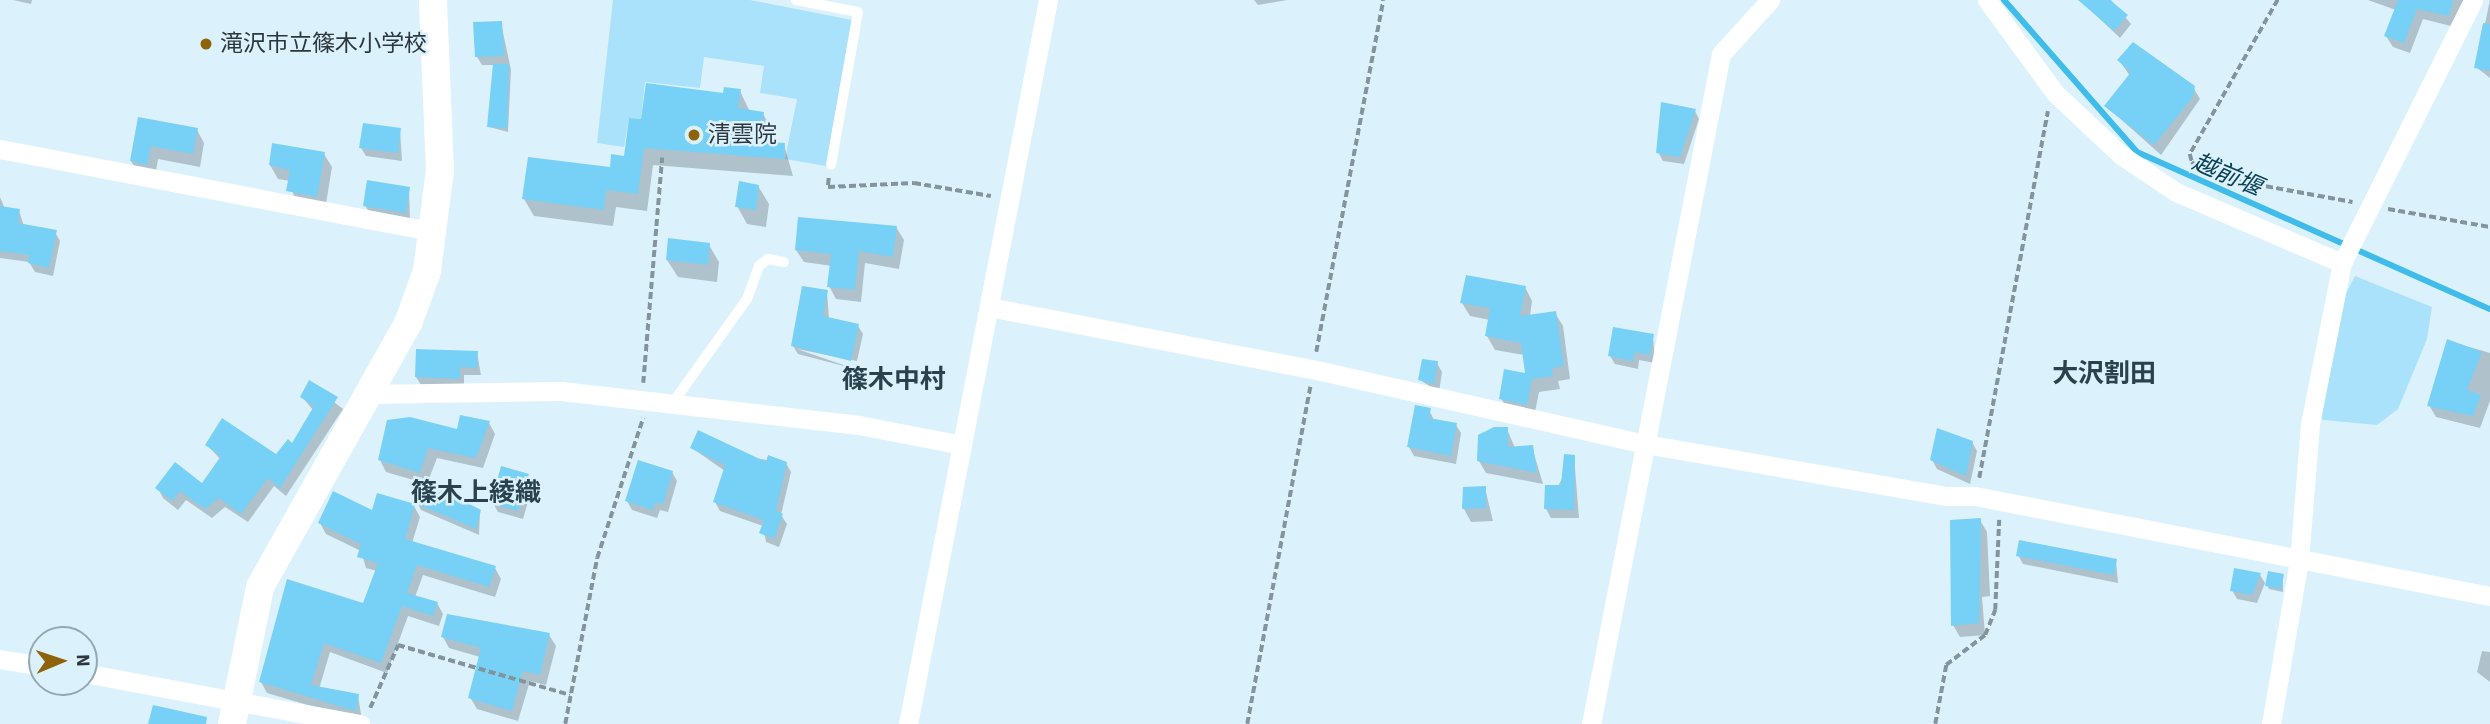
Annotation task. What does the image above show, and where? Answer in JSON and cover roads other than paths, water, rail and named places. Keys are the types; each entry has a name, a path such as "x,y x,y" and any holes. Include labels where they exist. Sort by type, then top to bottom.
{"street":[{"path":"234,711 260,587 409,321 435,232 440,170 432,0"},
{"path":"908,724 1048,0"},
{"path":"1591,724 1721,54 1770,0"},
{"path":"1987,0 2055,93 2121,155 2176,192 2347,253"},
{"path":"2271,724 2299,561 2310,424 2347,253 2473,0"},
{"path":"0,149 435,232"},
{"path":"989,307 1321,371 1644,444 1946,496 1975,496 2490,596"},
{"path":"366,394 561,391 674,401 859,425 962,445"},
{"path":"0,659 28,664"},
{"path":"98,677 234,711 364,718"}],"lane":[{"path":"796,0 858,12 831,165"},
{"path":"674,401 747,299 759,265 768,259 785,262"}],"waterway":[{"name":"越前堰","path":"2004,0 2137,152 2490,309"}],"place":[{"name":"滝沢市立篠木小学校","path":"206,44"},
{"name":"清雲院","path":"694,135"}],"district":[{"name":"大沢割田","path":"2104,374"},
{"name":"篠木中村","path":"894,380"},
{"name":"篠木上綾織","path":"476,493"}]}
